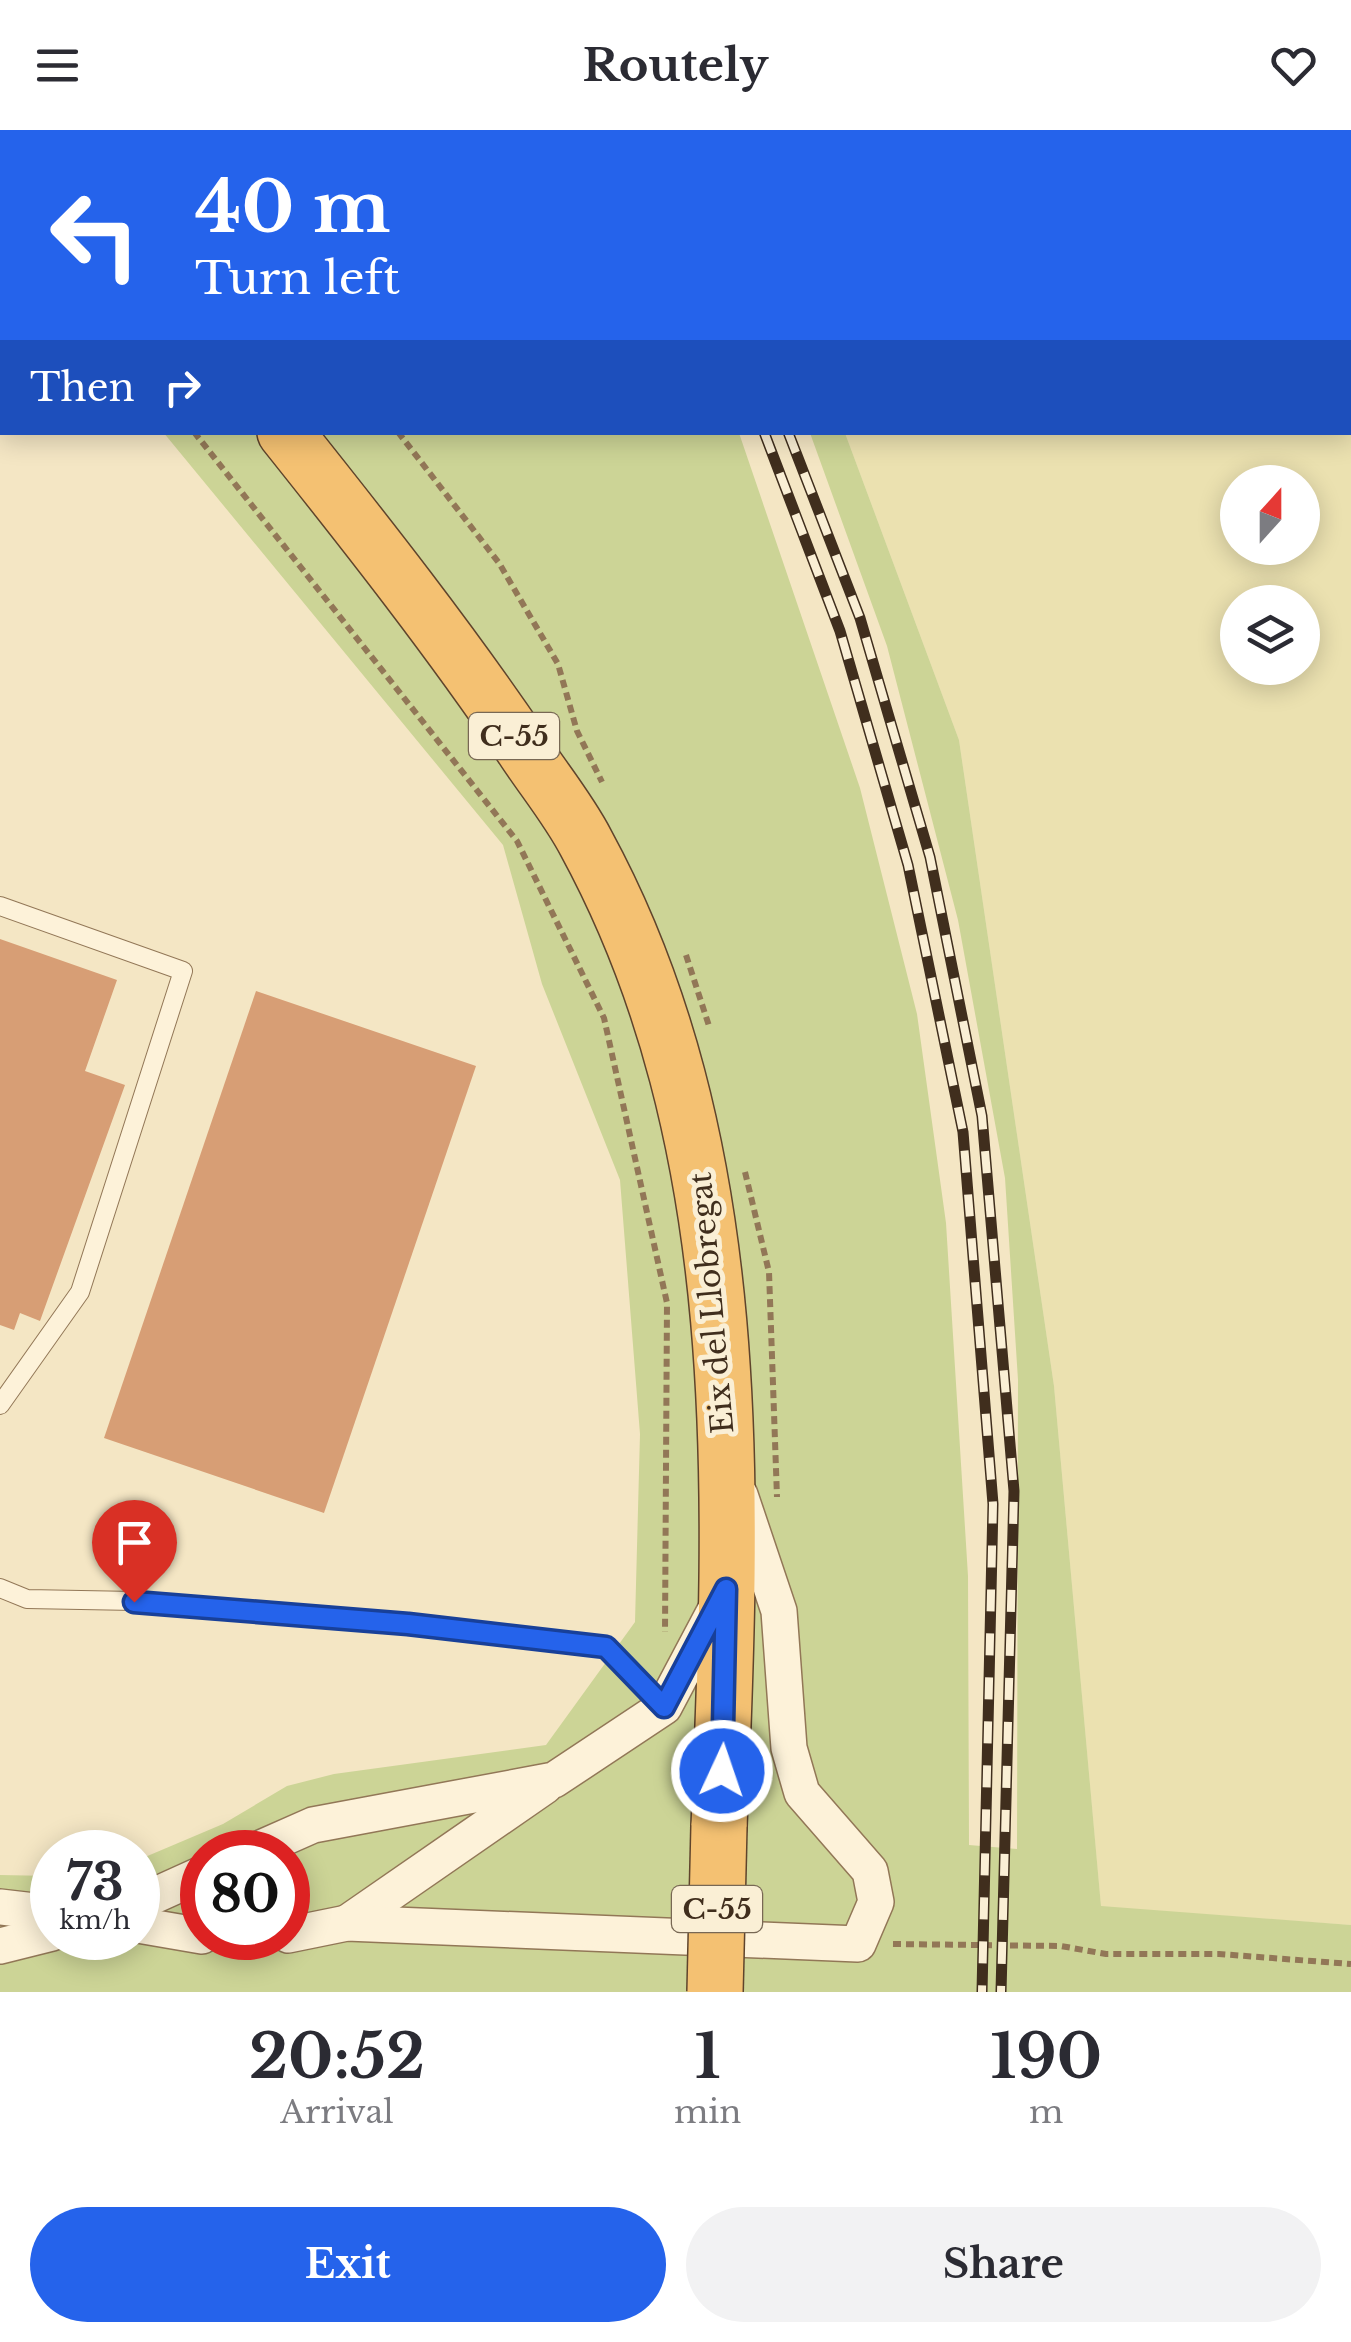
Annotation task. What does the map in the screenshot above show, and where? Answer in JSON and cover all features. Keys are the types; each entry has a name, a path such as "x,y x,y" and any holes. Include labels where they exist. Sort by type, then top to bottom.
{"highway":[{"name":"Eix del Llobregat","path":"287,435 448,636 586,842 653,999 699,1156 720,1329 724,1446 726,1589 715,1992"}],"street":[{"path":"310,1931 348,1923 858,1944 876,1902 870,1871 802,1793 789,1748 779,1611 724,1446"},
{"path":"348,1923 664,1707 726,1589"},
{"path":"664,1707 723,1732 760,1637 779,1611"},
{"path":"303,1830 554,1780"},
{"path":"0,1906 30,1911"},
{"path":"0,1946 30,1938"}],"lane":[{"path":"0,906 182,972 80,1292 0,1405"},
{"path":"0,1588 27,1599 193,1606 606,1647 664,1707"}],"path":[{"path":"196,435 517,841 604,1018 668,1303 664,1707"},
{"path":"858,1944 1061,1946 1106,1954 1219,1954 1351,1964"}],"shaded area":[{"path":"846,435 1351,435 1351,1925 1101,1907 1054,1386 959,740"}],"green space":[{"path":"165,435 740,435 860,788 917,1014 946,1223 968,1576 969,1845 1017,1849 1018,1380 1005,1178 958,920 887,646 811,435 846,435 959,740 1054,1386 1101,1906 1351,1925 1351,1992 0,1992 0,1875 30,1876 30,1960 160,1960 160,1851 180,1842 180,1960 310,1960 310,1830 209,1830 287,1786 334,1774 546,1745 635,1622 640,1434 620,1180 542,984 503,845"}],"building":[{"path":"0,939 117,980 85,1071 125,1085 40,1321 20,1313 14,1330 0,1325"},
{"path":"256,991 476,1066 324,1513 104,1438"}],"railway":[{"path":"765,435 840,631 908,865 963,1132 993,1504 982,1992"},
{"path":"789,435 860,618 930,857 982,1116 1014,1491 1001,1992"}],"route":[{"path":"134,1602 408,1624 606,1647 664,1707 726,1589 722,1771"}]}
